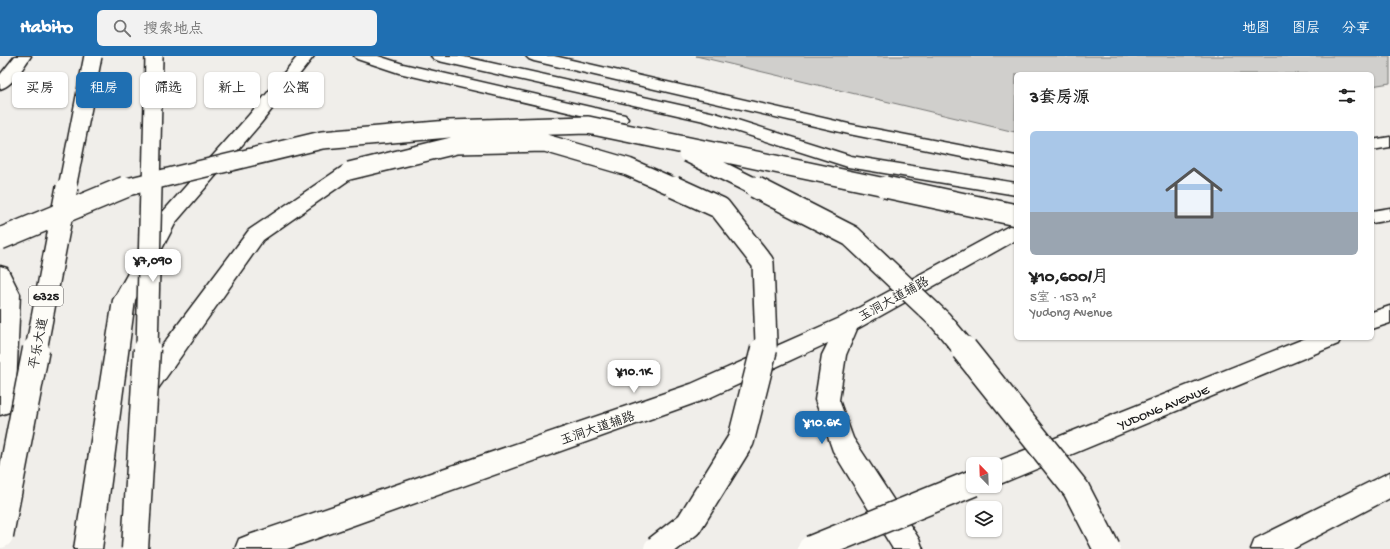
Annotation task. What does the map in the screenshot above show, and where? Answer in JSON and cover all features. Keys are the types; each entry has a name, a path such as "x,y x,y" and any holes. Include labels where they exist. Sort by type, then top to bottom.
{"main road":[{"path":"0,84 12,72 22,56"},
{"name":"平乐大道","path":"0,535 93,56"},
{"path":"135,549 146,386 154,56"},
{"path":"88,549 124,300 168,219 255,119 306,56"},
{"path":"362,56 399,68 619,120 851,236 946,327 1076,489 1107,549"},
{"path":"439,56 709,117 848,160 1014,189"},
{"path":"534,56 849,128 1014,162"},
{"path":"0,238 131,185 322,140 448,129 588,125 1014,215"},
{"path":"1374,145 1390,142"},
{"path":"146,386 256,235 349,171 456,145 545,143 628,167 720,208 763,263 766,342 741,440 689,524 657,549"},
{"path":"1374,210 1390,209"},
{"path":"1374,217 1390,214"},
{"name":"玉洞大道辅路","path":"249,549 700,391 848,324 1014,231"},
{"path":"0,273 9,294 4,388 0,405"},
{"path":"1374,320 1390,314"},
{"path":"848,324 834,355 826,400 842,443 909,549"},
{"name":"YUDONG AVENUE","path":"1002,471 1325,340"},
{"path":"1265,549 1390,484"},
{"path":"811,549 966,486"}],"shaded area":[{"path":"696,56 1390,56 1390,83 1374,86 1374,72 1014,72 1014,132"}]}
